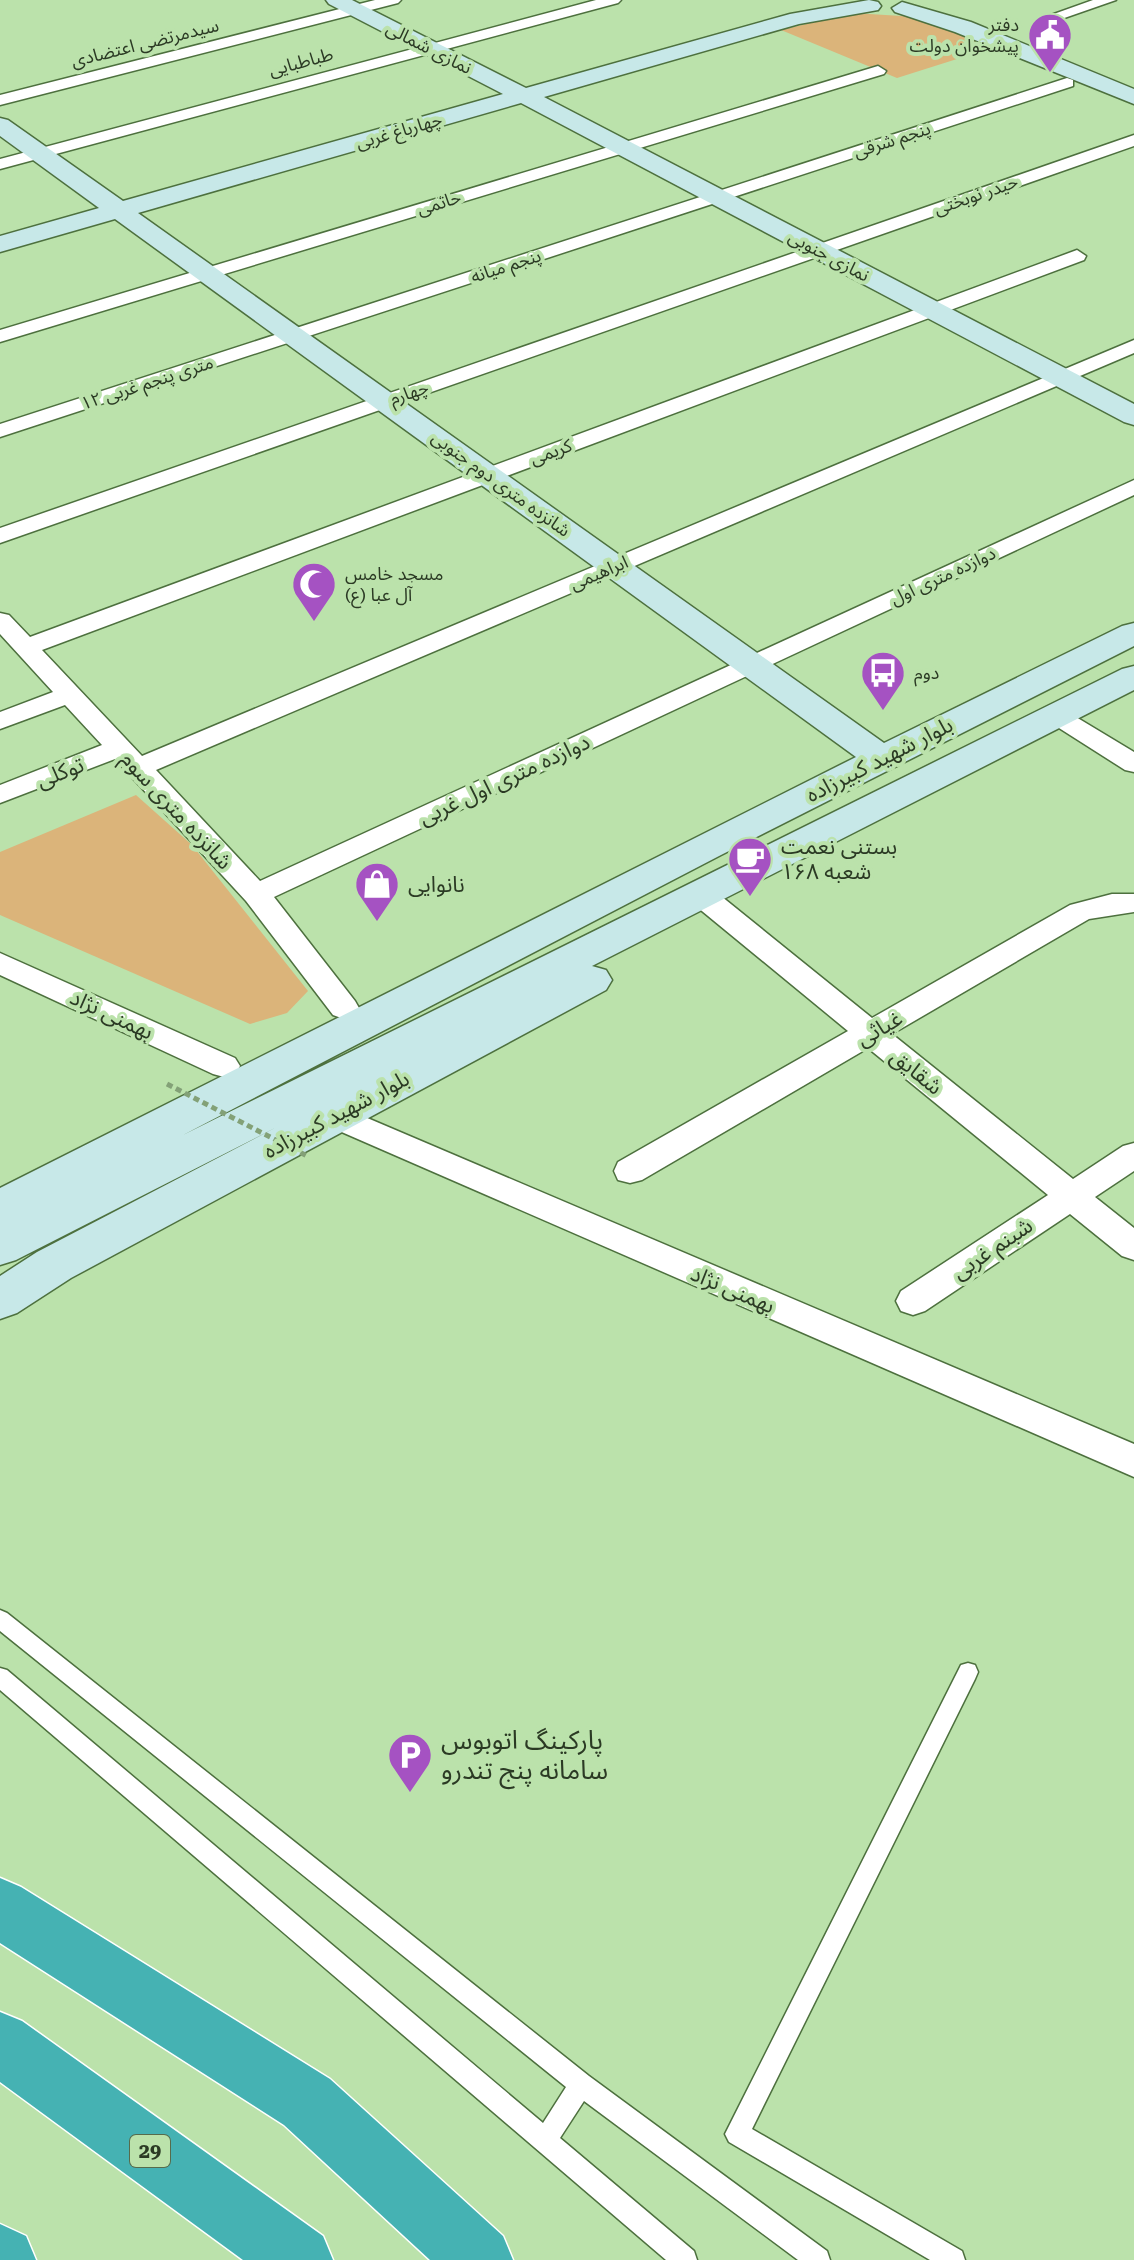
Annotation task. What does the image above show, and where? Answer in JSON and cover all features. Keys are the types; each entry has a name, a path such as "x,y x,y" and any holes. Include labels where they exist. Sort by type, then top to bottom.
{"highway":[{"path":"0,1908 307,2102 479,2260"},
{"name":"29","path":"0,2043 299,2260"}],"street":[{"name":"سیدمرتضی اعتضادی","path":"0,100 345,5 393,0"},
{"name":"طباطبایی","path":"0,164 613,0"},
{"path":"797,18 832,0"},
{"path":"850,0 871,6 902,8 963,27 1134,97"},
{"path":"902,8 933,0"},
{"path":"942,0 960,11 1134,81"},
{"path":"1045,20 1108,0"},
{"name":"نمازی شمالی","path":"345,5 523,96"},
{"path":"797,18 871,6"},
{"name":"چهارباغ غربی","path":"0,244 797,18"},
{"path":"468,68 521,76 609,71"},
{"path":"447,117 472,91 475,82 468,68"},
{"path":"587,128 572,106 576,96 609,71"},
{"name":"حاتمی","path":"0,336 878,71"},
{"name":"پنجم شرقی","path":"717,197 1067,83"},
{"name":"نمازی جنوبی","path":"523,96 1134,416"},
{"name":"شانزده متری دوم جنوبی","path":"0,125 881,758"},
{"name":"حیدر نوبختی","path":"819,251 1134,140"},
{"name":"پنجم میانه","path":"294,335 717,197"},
{"name":"چهارم","path":"0,536 819,251"},
{"name":"کریمی","path":"10,639 489,475 1077,256"},
{"name":"۱۲ متری پنجم غربی","path":"0,431 294,335"},
{"name":"ابراهیمی","path":"138,768 1134,346"},
{"name":"دوازده متری اول","path":"751,664 1134,487"},
{"name":"بلوار شهید کبیرزاده","path":"0,1247 511,969 641,902 881,758 1134,633"},
{"name":"شانزده متری سوم","path":"10,639 69,695 256,894 344,1008"},
{"name":"دوازده متری اول غربی","path":"256,894 751,664"},
{"name":"بلوار شهید کبیرزاده","path":"0,1175 344,1008 549,904 641,902 701,895 1134,676"},
{"path":"0,721 69,695"},
{"path":"1057,716 1134,764"},
{"name":"توکلی","path":"0,795 119,748"},
{"name":"شقایق","path":"701,895 1134,1247"},
{"name":"بلوار شهید کبیرزاده","path":"0,1300 54,1265 332,1115 634,958 641,902"},
{"name":"غیاثی","path":"630,1171 1080,912 1112,904 1134,903"},
{"name":"بهمنی نژاد","path":"0,963 224,1066"},
{"name":"بلوار شهید کبیرزاده","path":"0,1209 511,969"},
{"name":"بهمنی نژاد","path":"332,1115 1134,1461"},
{"name":"شبنم غربی","path":"913,1301 1134,1155"}],"lane":[{"path":"0,1619 581,2084 818,2260"},
{"path":"953,2260 737,2134 968,1672"},
{"path":"0,1677 685,2260"},
{"path":"545,2141 581,2084"}],"path":[{"path":"167,1084 309,1157"}],"shaded area":[{"path":"853,13 918,17 998,46 897,78 781,30"},
{"path":"136,795 192,845 308,991 287,1013 250,1024 0,915 0,852"}],"place":[{"name":"دفتر پیشخوان دولت","path":"1050,74"},
{"name":"مسجد خامس آل عبا (ع)","path":"314,623"},
{"name":"دوم","path":"883,712"},
{"name":"بستنی نعمت شعبه ۱۶۸","path":"750,898"},
{"name":"نانوایی","path":"377,923"},
{"name":"پارکینگ اتوبوس سامانه پنج تندرو","path":"410,1794"}]}
